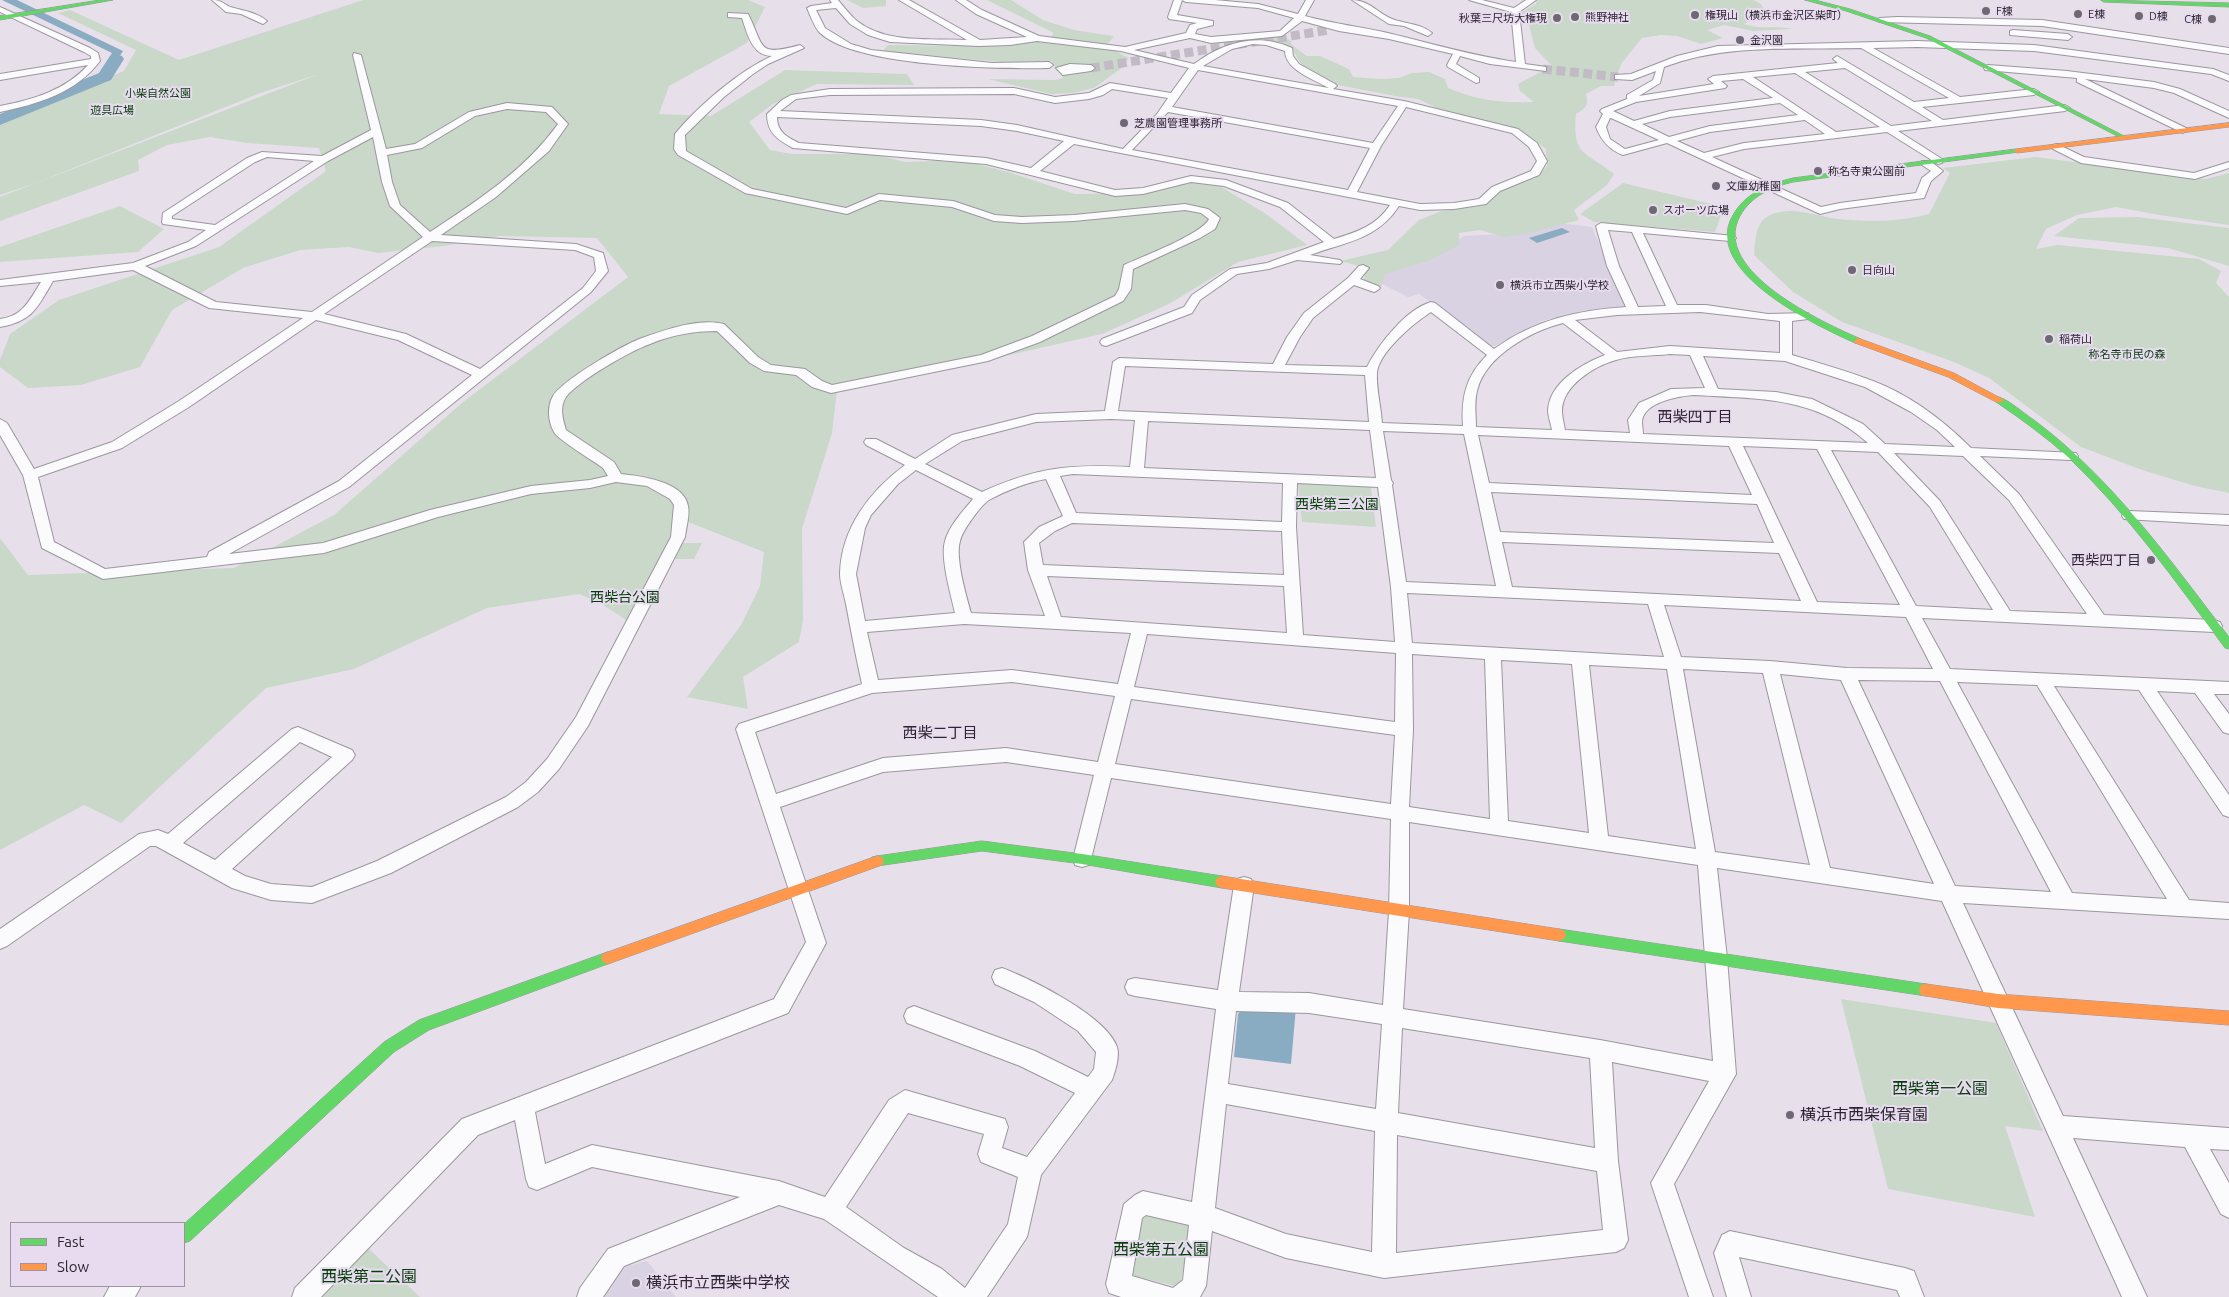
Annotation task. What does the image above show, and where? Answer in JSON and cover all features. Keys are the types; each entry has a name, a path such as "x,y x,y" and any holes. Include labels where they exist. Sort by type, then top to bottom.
{"street":[{"path":"0,18 110,0"},
{"path":"903,0 979,43"},
{"path":"960,0 979,12 1037,38"},
{"path":"1178,0 1172,17 1210,23 1193,26 1190,35"},
{"path":"1186,0 1260,3 1334,29 1389,36 1458,53 1543,69"},
{"path":"1211,40 1282,33 1300,18 1310,0"},
{"path":"1356,0 1392,22 1406,24 1428,33"},
{"path":"1473,0 1515,11 1532,0"},
{"path":"2104,0 2229,5"},
{"path":"1814,1 1921,34 2125,138"},
{"path":"219,2 239,2"},
{"path":"219,2 229,10 243,12 263,21"},
{"path":"772,114 981,123 1017,128 1125,152 1420,207 1454,206 1482,202 1496,189 1535,172 1542,161 1533,145 1515,132 1404,104 1196,67 1122,49 1037,38 1010,42 979,43 898,40 883,37 852,22 835,2 811,8 822,30 848,46 870,54 992,66 1049,65"},
{"path":"0,8 87,50 95,55 96,61 90,70 73,84 53,94 0,109"},
{"path":"1515,11 1517,52 1521,66"},
{"path":"731,16 745,16 755,43 767,54 800,48"},
{"path":"1880,20 2042,23 2229,52"},
{"path":"2003,32 2074,38"},
{"path":"1122,49 1190,35 1229,46"},
{"path":"1974,36 1984,46"},
{"path":"2092,40 2165,51"},
{"path":"1125,152 1165,109 1172,96 1196,67 1229,46 1250,42 1282,45 1289,50 1289,56 1296,66 1340,93"},
{"path":"1618,77 1632,77 1718,49 1814,45 1941,44 2051,50 2208,71 2229,78"},
{"path":"1814,45 1942,123"},
{"path":"1862,45 1958,100"},
{"path":"616,478 609,466 560,432 555,414 559,397 572,384 591,371 645,341 695,327 720,327 754,360 768,368 800,372 817,384 831,389 984,358 1036,339 1118,298 1125,289 1128,267 1204,232 1211,227 1215,218 1204,211 1186,207 1074,218 1022,220 994,218 953,204 879,197 847,211 749,191 682,153 679,149 680,134 734,81 783,52"},
{"path":"1458,53 1451,65 1476,80"},
{"path":"208,560 344,484 587,290 602,271 599,255 576,247 429,237 396,206 387,182 382,153 375,132 357,56"},
{"path":"2154,85 2175,78 2208,71 2214,67 2211,58"},
{"path":"0,77 96,61"},
{"path":"1796,70 1889,129 1932,162 1938,171 1926,180 1920,196 1840,206 1820,211 1610,115 1605,111 1634,99 1722,86 1713,79 1846,64"},
{"path":"1634,99 1630,97 1657,80 1661,69 1657,68"},
{"path":"1988,68 2067,74 2154,85 2177,91 2229,116"},
{"path":"2067,74 2183,130"},
{"path":"1745,76 1834,135"},
{"path":"1172,96 1110,86 1100,93 1089,96 1054,100 1014,91 830,92 794,97 785,102 772,114 772,125 780,137 797,146 986,161 1033,171 1098,190 1114,192 1143,190 1191,179 1226,183 1284,205 1332,243"},
{"path":"1914,105 2034,92"},
{"path":"1632,124 1670,114 1782,100"},
{"path":"1351,194 1376,146 1404,104"},
{"path":"30,475 117,445 184,404 317,316 492,195 545,149 562,124 549,109 507,106 472,114 418,146 382,153"},
{"path":"1701,157 1744,146 2065,108"},
{"path":"1165,109 1376,146"},
{"path":"1610,115 1606,116 1601,127 1606,140 1623,152 1710,129 1807,117"},
{"path":"2229,125 1804,178 1767,187 1752,194 1734,220 1730,238 1746,269 1762,287 1804,316 1983,389 2012,407 2071,456 2129,516 2229,645"},
{"path":"0,283 135,266 192,244 324,159 375,132"},
{"path":"1033,171 1072,140"},
{"path":"2056,146 2081,160 2195,176 2229,165"},
{"path":"216,228 167,222 167,215 250,160 266,154 324,159"},
{"path":"1106,342 1188,310 1196,298 1234,271 1269,266 1366,233 1386,220 1397,202"},
{"path":"1633,309 1614,266 1601,226 1730,238"},
{"path":"1636,229 1673,309"},
{"path":"1295,256 1336,262"},
{"path":"135,266 213,305 317,316 402,337 480,374"},
{"path":"1277,369 1298,328 1328,298 1354,281 1363,268"},
{"path":"0,323 13,322 25,317 49,278"},
{"path":"1354,281 1374,288"},
{"path":"1410,301 1426,309"},
{"path":"1384,1266 1386,1123 1399,911 1400,813 1404,730 1404,648 1399,587 1386,483 1376,426 1371,371 1381,351 1396,332 1431,306 1494,355"},
{"path":"1505,591 1470,430 1468,408 1470,391 1483,365 1522,335 1565,319 1597,312 1633,309 1673,309 1729,312 1786,320 1804,316"},
{"path":"1565,319 1614,356"},
{"path":"1786,320 1786,357"},
{"path":"1694,350 1713,391"},
{"path":"1559,434 1555,410 1560,395 1569,382 1594,364 1614,356 1694,350 1786,357 1870,384 1893,395 1942,427 2014,497 2100,621"},
{"path":"1111,415 1119,362 1156,366 1371,371"},
{"path":"1637,437 1635,420 1644,406 1672,393 1713,391 1766,395 1807,402 1832,413 1858,427 1883,448 1935,504 2005,616"},
{"path":"871,687 848,574 858,528 866,513 894,481 914,465 957,438 996,426 1036,418 1111,415 1142,416 2071,456"},
{"path":"1137,472 1142,416"},
{"path":"0,423 30,475 47,545 104,574 208,560 324,548 436,513 531,490 590,484 616,478 650,482 676,496 682,505 678,537 582,721 553,764 532,786 512,802 384,867 312,895 271,892 239,882 158,838 146,839 0,940"},
{"path":"1734,441 1812,607"},
{"path":"871,442 982,498"},
{"path":"1822,446 2066,901"},
{"path":"964,618 953,571 952,541 964,520 982,498 1006,487 1051,473 1073,470 1386,483"},
{"path":"1051,473 1071,518"},
{"path":"1290,479 1289,527 1295,640"},
{"path":"1482,487 1762,500"},
{"path":"2129,516 2229,520"},
{"path":"1055,622 1036,570 1031,542 1042,530 1071,518 1289,527"},
{"path":"1493,537 1785,548"},
{"path":"1036,570 1291,581"},
{"path":"1399,587 2214,626"},
{"path":"1654,598 1674,662 1707,858 1717,958 1725,1074 1662,1184 1701,1297"},
{"path":"858,627 964,618 1055,622 1580,659 1770,667 1847,674 1945,675 2229,688"},
{"path":"1082,859 1140,628"},
{"path":"1493,654 1499,827"},
{"path":"1580,659 1598,842"},
{"path":"1770,667 1822,876"},
{"path":"1847,674 2135,1297"},
{"path":"304,1297 470,1127 523,1108 781,1006 816,943 796,890 771,803 745,729 871,687 1012,676 1404,730"},
{"path":"2042,680 2183,908"},
{"path":"2144,685 2229,810"},
{"path":"2200,687 2229,727"},
{"path":"169,844 293,732 346,755 216,871"},
{"path":"771,803 884,765 1006,755 1948,894 2229,911"},
{"path":"185,1234 389,1047 424,1025 879,860 982,846 1082,859 1399,911 1998,1001 2229,1018"},
{"path":"1182,1297 1194,1286 1227,1001 1244,885"},
{"path":"973,1297 1019,1229 1031,1170 1104,1073 1107,1049 1086,1024 1041,994 1002,977"},
{"path":"1135,987 1227,1001 1309,1003 1600,1050 1725,1074"},
{"path":"914,1016 1027,1058 1090,1090"},
{"path":"1165,1297 1118,1284 1132,1212 1142,1203 1203,1216 1286,1246 1384,1266 1616,1240 1606,1162 1600,1050"},
{"path":"1216,1092 1606,1162"},
{"path":"830,1210 897,1108 905,1101 997,1127 988,1154 1031,1170"},
{"path":"523,1108 537,1178 592,1156 779,1193 830,1210 896,1256 933,1278 957,1297"},
{"path":"2056,1126 2229,1139"},
{"path":"2191,1136 2229,1206"},
{"path":"588,1297 616,1257 779,1193"},
{"path":"1739,1297 1726,1253 1730,1244 1906,1280 1912,1297"},
{"path":"116,1297 128,1287"}],"shaded area":[{"name":"横浜市立西柴小学校","path":"1553,222 1592,227 1625,303 1623,306 1582,311 1542,321 1495,346 1489,345 1419,294 1408,297 1378,282 1380,273 1438,254 1464,236 1521,233"},
{"name":"横浜市立西柴中学校","path":"647,1261 676,1297 599,1297 616,1269"}],"green space":[{"path":"363,0 748,0 765,7 747,43 669,86 659,114 711,116 785,70 907,74 914,85 817,84 773,104 749,122 770,150 792,154 873,154 905,162 973,163 1008,172 1075,194 1130,193 1184,181 1220,186 1266,214 1307,245 1238,262 1169,304 1102,334 926,374 837,390 832,433 802,529 803,620 799,642 743,677 748,709 687,697 741,625 760,586 764,552 683,520 674,543 702,543 694,559 667,559 631,623 600,603 579,594 487,608 354,669 266,688 121,823 84,805 0,850 0,538 28,575 234,568 334,515 463,402 628,277 597,238 500,236 444,246 378,253 349,247 300,250 243,268 172,310 140,367 81,385 28,388 0,367 0,360 10,334 59,300 219,247 326,171 319,148 247,143 210,137 167,145 138,160 139,171 0,221 0,197 319,74 263,92 36,183 0,195 0,122 124,71 136,50 58,13 70,10 179,60"},
{"path":"847,0 886,0 886,6 863,8"},
{"path":"987,0 1011,0 1043,20 1074,30 1114,36 1106,46 1129,58 1123,67 1094,88 1073,93 1051,94 988,79 1055,80 1063,78 1051,61 1001,62 883,51 888,45 970,46 1049,40 1054,33"},
{"path":"1537,0 1754,0 1761,4 1766,13 1744,24 1756,27 1793,29 1753,31 1724,25 1707,30 1723,38 1701,44 1677,36 1661,35 1642,38 1621,64 1614,86 1601,86 1586,94 1586,106 1576,114 1575,128 1579,145 1588,156 1614,174 1607,185 1574,210 1579,220 1505,237 1480,230 1459,233 1459,245 1428,261 1385,274 1381,287 1364,280 1367,268 1340,261 1388,250 1419,220 1442,211 1485,205 1498,192 1535,178 1547,166 1546,149 1521,130 1439,109 1418,99 1338,85 1304,68 1291,48 1281,43 1260,40 1232,44 1222,40 1274,35 1290,40 1292,45 1307,56 1320,56 1349,69 1353,77 1399,78 1412,73 1429,72 1445,79 1448,88 1470,96 1500,101 1534,102 1520,91 1518,84 1552,66 1535,48 1529,25 1520,13 1536,4"},
{"name":"称名寺市民の森","path":"2035,157 2206,179 2229,173 2229,225 2116,207 2077,215 2046,229 2036,249 2058,245 2199,259 2221,271 2216,283 2229,297 2229,493 2195,486 2142,470 2081,447 1989,378 1954,362 1842,322 1793,292 1754,255 1756,238 1761,222 1778,212 1795,211 1838,219 1873,221 1918,217 1929,214 1950,173 1943,168"},
{"path":"1623,183 1724,207 1715,232 1594,222 1580,214"},
{"path":"120,206 164,229 138,252 0,262 0,247"},
{"path":"2137,217 2229,228 2229,266 2168,248 2054,236 2079,218"},
{"name":"西柴第三公園","path":"1298,482 1371,487 1376,527 1302,522"},
{"name":"西柴第一公園","path":"1841,999 1996,1023 2043,1131 2005,1126 2035,1217 1888,1189"},
{"name":"西柴第五公園","path":"1143,1212 1191,1225 1180,1287 1130,1275"},
{"name":"西柴第二公園","path":"368,1248 420,1297 321,1297"}],"water":[{"path":"2,0 17,0 123,51 107,76 0,120 0,117 96,78 112,53"},
{"path":"1562,228 1570,232 1537,243 1529,238"},
{"path":"1296,1007 1291,1064 1234,1057 1238,1014 1243,1008"}],"waterway":[{"path":"0,120 105,76 116,59"}],"tunnel":[{"path":"1091,68 1329,30"},
{"path":"1543,69 1618,77"}],"traffic: fast":[{"path":"0,18 110,0"},
{"path":"1808,0 1848,10 1928,37 2125,138"},
{"path":"2104,0 2229,5"},
{"path":"1858,341 1793,309 1778,299 1752,275 1737,255 1731,236 1735,217 1744,204 1762,190 1793,180 2017,151"},
{"path":"1999,400 2054,440 2114,499 2154,547 2229,645"},
{"path":"877,861 982,846 1082,859 1222,882"},
{"path":"1559,935 1926,990"},
{"path":"185,1234 389,1047 424,1025 608,958"}],"traffic: slow":[{"path":"2017,151 2229,125"},
{"path":"1858,341 1951,375 1999,400"},
{"path":"608,958 877,861"},
{"path":"1222,882 1559,935"},
{"path":"1926,990 1998,1001 2229,1018"}],"place":[{"name":"F棟","path":"1986,11"},
{"name":"E棟","path":"2078,14"},
{"name":"権現山（横浜市金沢区柴町）","path":"1695,15"},
{"name":"D棟","path":"2139,16"},
{"name":"熊野神社","path":"1575,17"},
{"name":"秋葉三尺坊大権現","path":"1557,18"},
{"name":"C棟","path":"2212,19"},
{"name":"金沢園","path":"1740,40"},
{"name":"芝農園管理事務所","path":"1124,123"},
{"name":"称名寺東公園前","path":"1818,171"},
{"name":"文庫幼稚園","path":"1716,186"},
{"name":"スポーツ広場","path":"1653,210"},
{"name":"日向山","path":"1852,270"},
{"name":"横浜市立西柴小学校","path":"1500,285"},
{"name":"稲荷山","path":"2049,339"},
{"name":"西柴四丁目","path":"2151,560"},
{"name":"横浜市西柴保育園","path":"1790,1115"},
{"name":"横浜市立西柴中学校","path":"636,1283"}],"district":[{"name":"西柴四丁目","path":"1695,417"},
{"name":"西柴二丁目","path":"940,733"}],"park label":[{"name":"小柴自然公園","path":"158,93"},
{"name":"遊具広場","path":"112,110"},
{"name":"西柴台公園","path":"625,597"}]}
